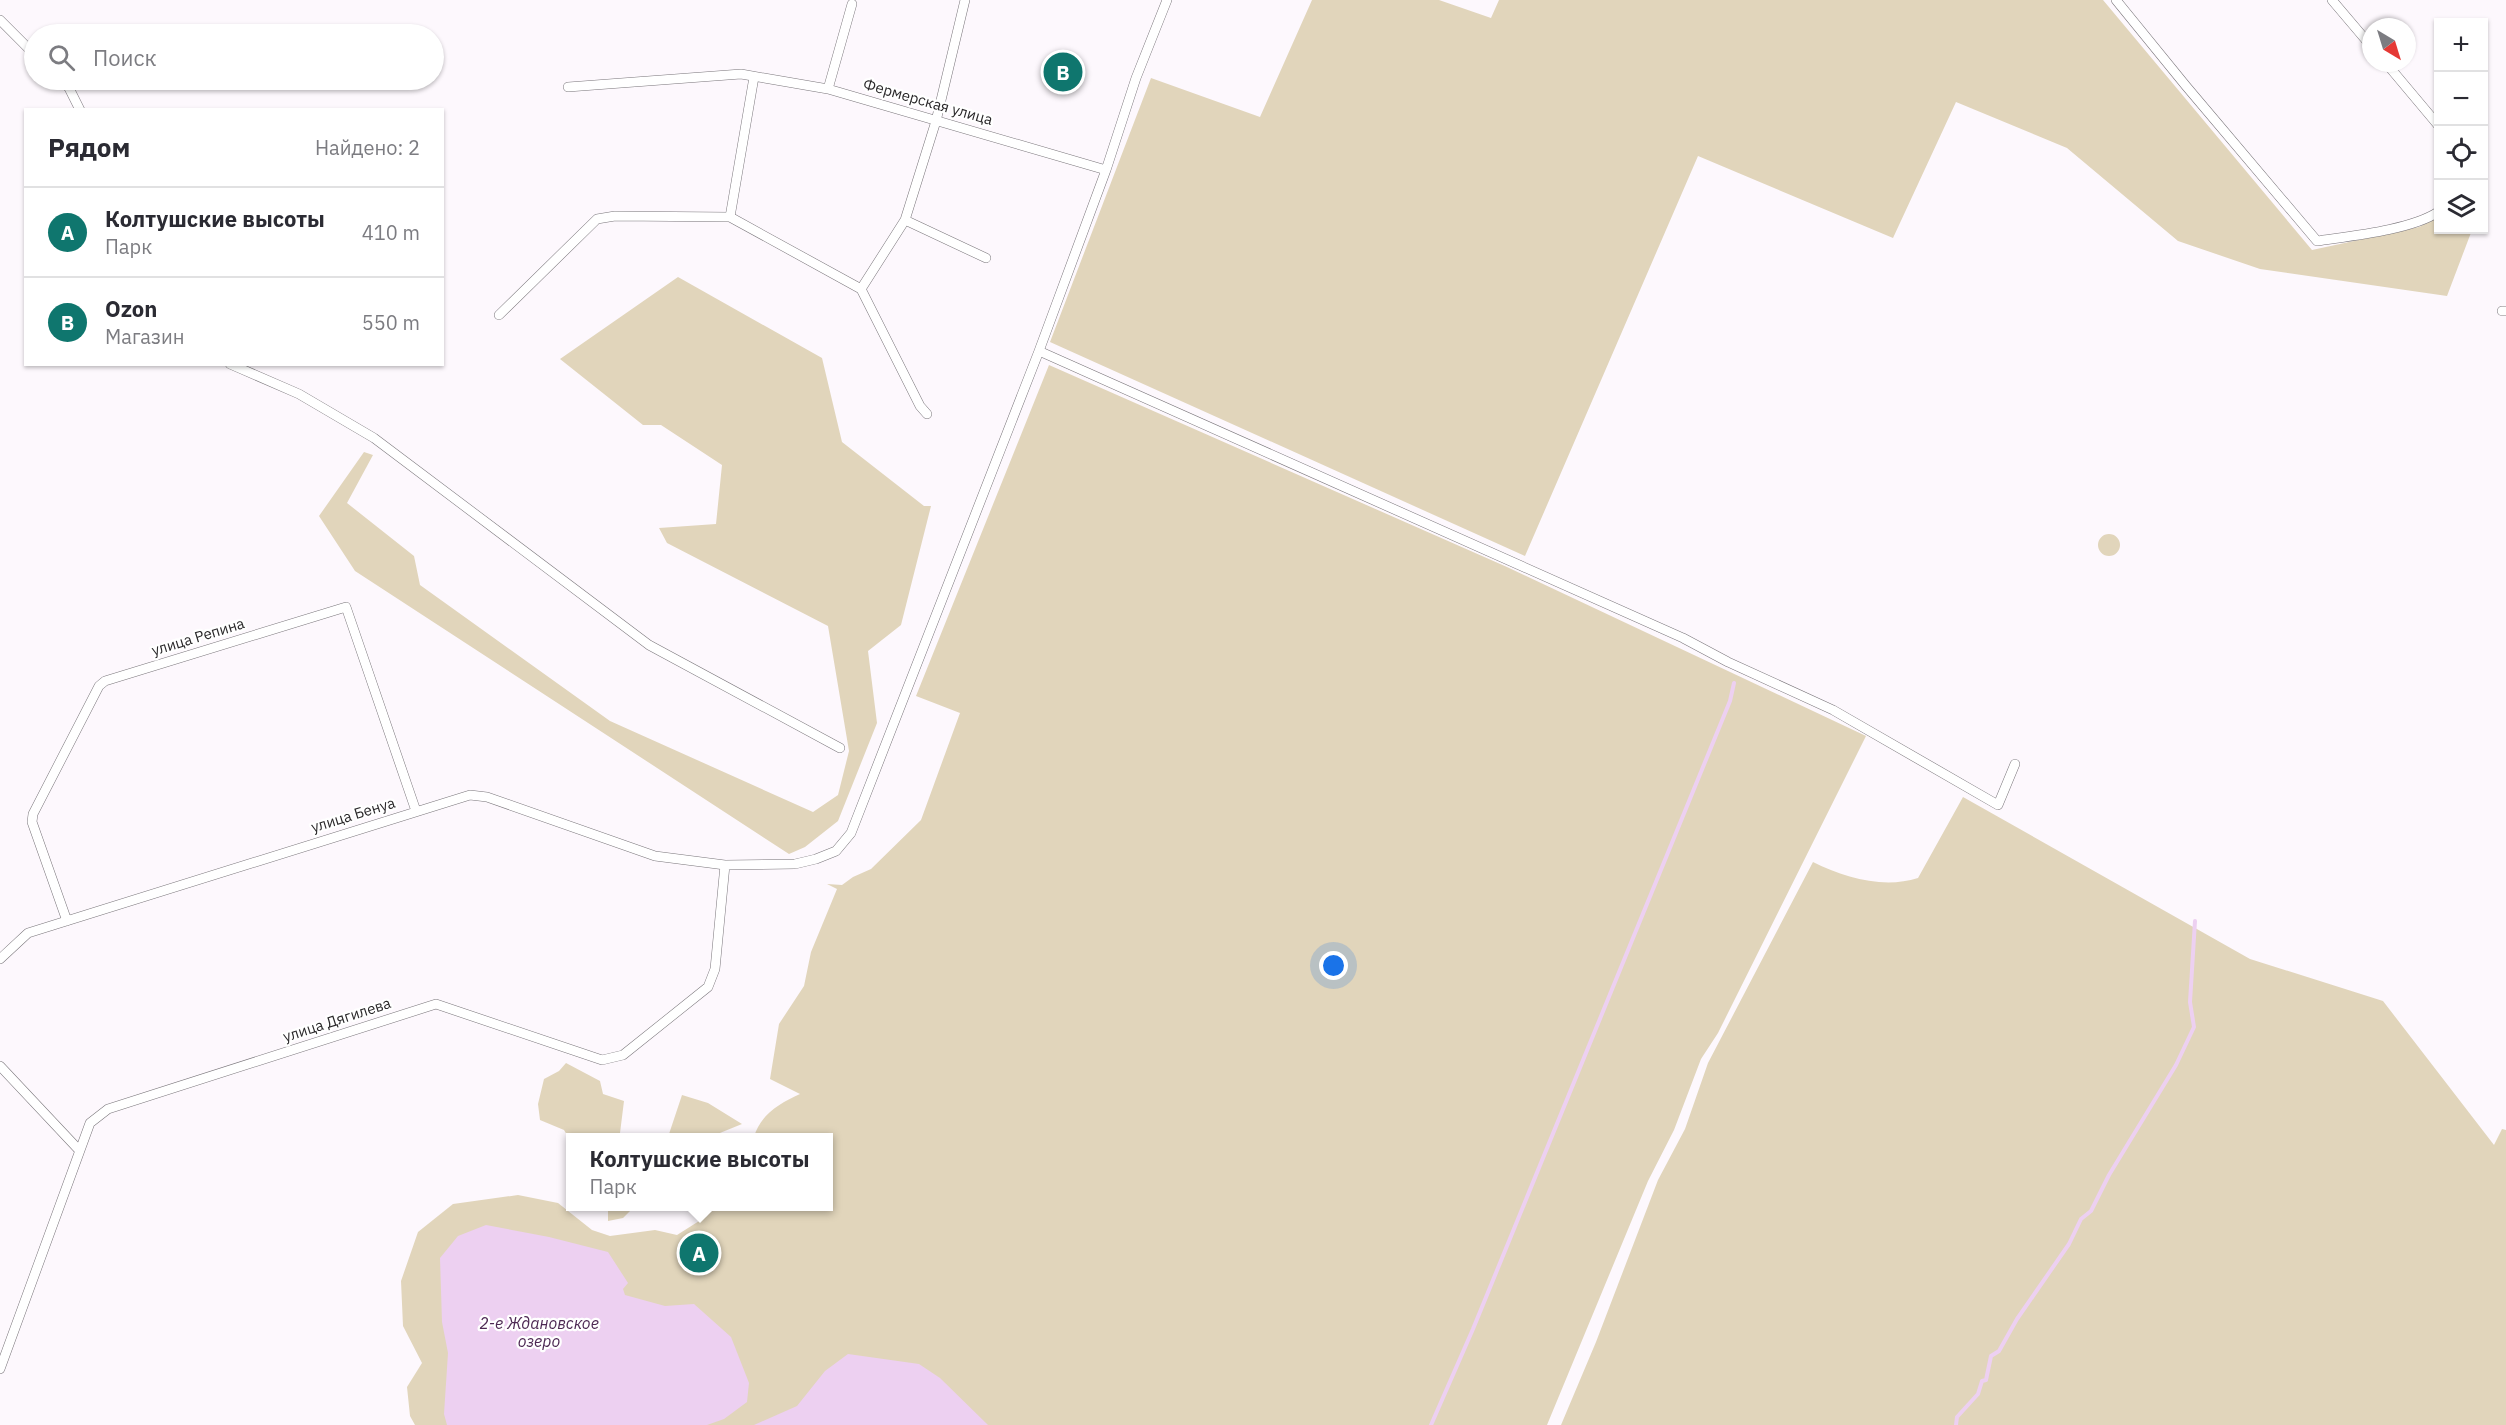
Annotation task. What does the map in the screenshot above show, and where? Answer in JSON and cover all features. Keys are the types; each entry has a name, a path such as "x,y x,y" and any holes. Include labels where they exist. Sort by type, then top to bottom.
{"street":[{"path":"861,289 904,220 936,121 965,0"},
{"name":"улица Бенуа","path":"0,959 28,933 470,795 487,797 655,856 725,865 795,864 836,851 851,833 1039,351 1106,170 1136,78 1167,0"},
{"path":"2116,0 2317,241 2408,224 2434,215"},
{"path":"2332,0 2362,35"},
{"path":"828,89 852,4"},
{"path":"0,20 24,44"},
{"path":"2394,72 2434,119"},
{"name":"Фермерская улица","path":"568,87 741,74 828,89 1106,170"},
{"path":"730,217 754,77"},
{"path":"70,90 79,108"},
{"path":"499,315 597,219 615,216 730,217 861,289 920,406 927,414"},
{"path":"904,220 986,258"},
{"path":"1039,351 1683,638 1728,662 1833,710 1998,805 2015,764"},
{"path":"235,366 299,394 374,438 649,645 840,748"},
{"name":"улица Репина","path":"67,921 32,822 33,814 99,686 105,681 346,607 416,811"},
{"name":"улица Дягилева","path":"0,1369 90,1123 108,1108 436,1005 602,1060 623,1055 708,987 716,969 725,865"},
{"path":"0,1066 80,1150"}],"shaded area":[{"path":"1312,0 1439,0 1491,18 1499,0 2103,0 2312,250 2419,227 2434,219 2434,234 2470,234 2447,296 2260,269 2178,241 2067,148 1956,102 1893,238 1698,156 1525,556 1050,342 1151,78 1260,117"},
{"path":"678,277 822,358 842,442 924,506 931,506 901,625 868,651 877,723 838,821 805,847 789,854 355,571 319,516 364,452 373,455 347,503 414,556 420,585 610,721 813,812 838,795 849,751 828,626 667,543 659,528 716,524 722,465 661,425 643,425 560,359"},
{"path":"1049,365 1507,567 1866,736 1718,1033 1701,1059 1674,1130 1648,1181 1547,1425 415,1425 410,1416 407,1387 422,1363 403,1326 401,1281 418,1232 453,1204 518,1195 558,1203 592,1230 610,1236 655,1230 677,1235 707,1216 709,1211 833,1211 833,1133 756,1133 766,1116 785,1101 800,1094 770,1079 779,1024 804,986 811,952 837,889 827,884 842,885 871,869 921,820 960,713 916,696"},
{"path":"2105,534 2113,534 2120,541 2120,549 2113,556 2105,556 2098,549 2098,541"},
{"path":"1963,797 2250,959 2383,1001 2494,1145 2502,1129 2506,1130 2506,1425 1561,1425 1596,1342 1658,1180 1685,1129 1708,1063 1813,862 1851,877 1878,882 1918,878"},
{"path":"566,1063 600,1081 603,1094 624,1101 620,1133 566,1133 564,1130 540,1120 538,1104 544,1079 559,1071"},
{"path":"682,1095 708,1103 742,1124 720,1133 669,1133"},
{"path":"608,1211 630,1211 623,1218 608,1221"}],"water":[{"name":"2-е Ждановское озеро","path":"486,1225 549,1237 608,1252 628,1283 623,1289 625,1295 665,1306 694,1304 731,1337 749,1383 747,1402 724,1419 707,1425 447,1425 444,1414 448,1353 442,1322 440,1258 458,1236"},
{"path":"848,1354 919,1364 940,1378 988,1425 754,1425 797,1406 825,1371"}],"waterway":[{"path":"1431,1425 1473,1329 1730,701 1734,683"},
{"path":"1956,1425 1957,1417 1978,1394 1982,1381 1986,1380 1991,1356 1999,1351 2017,1319 2069,1244 2081,1219 2091,1211 2109,1175 2176,1065 2194,1027 2190,1002 2195,921"}],"place":[{"name":"Ozon","path":"1063,72"},
{"name":"Колтушские высоты","path":"699,1253"}]}
